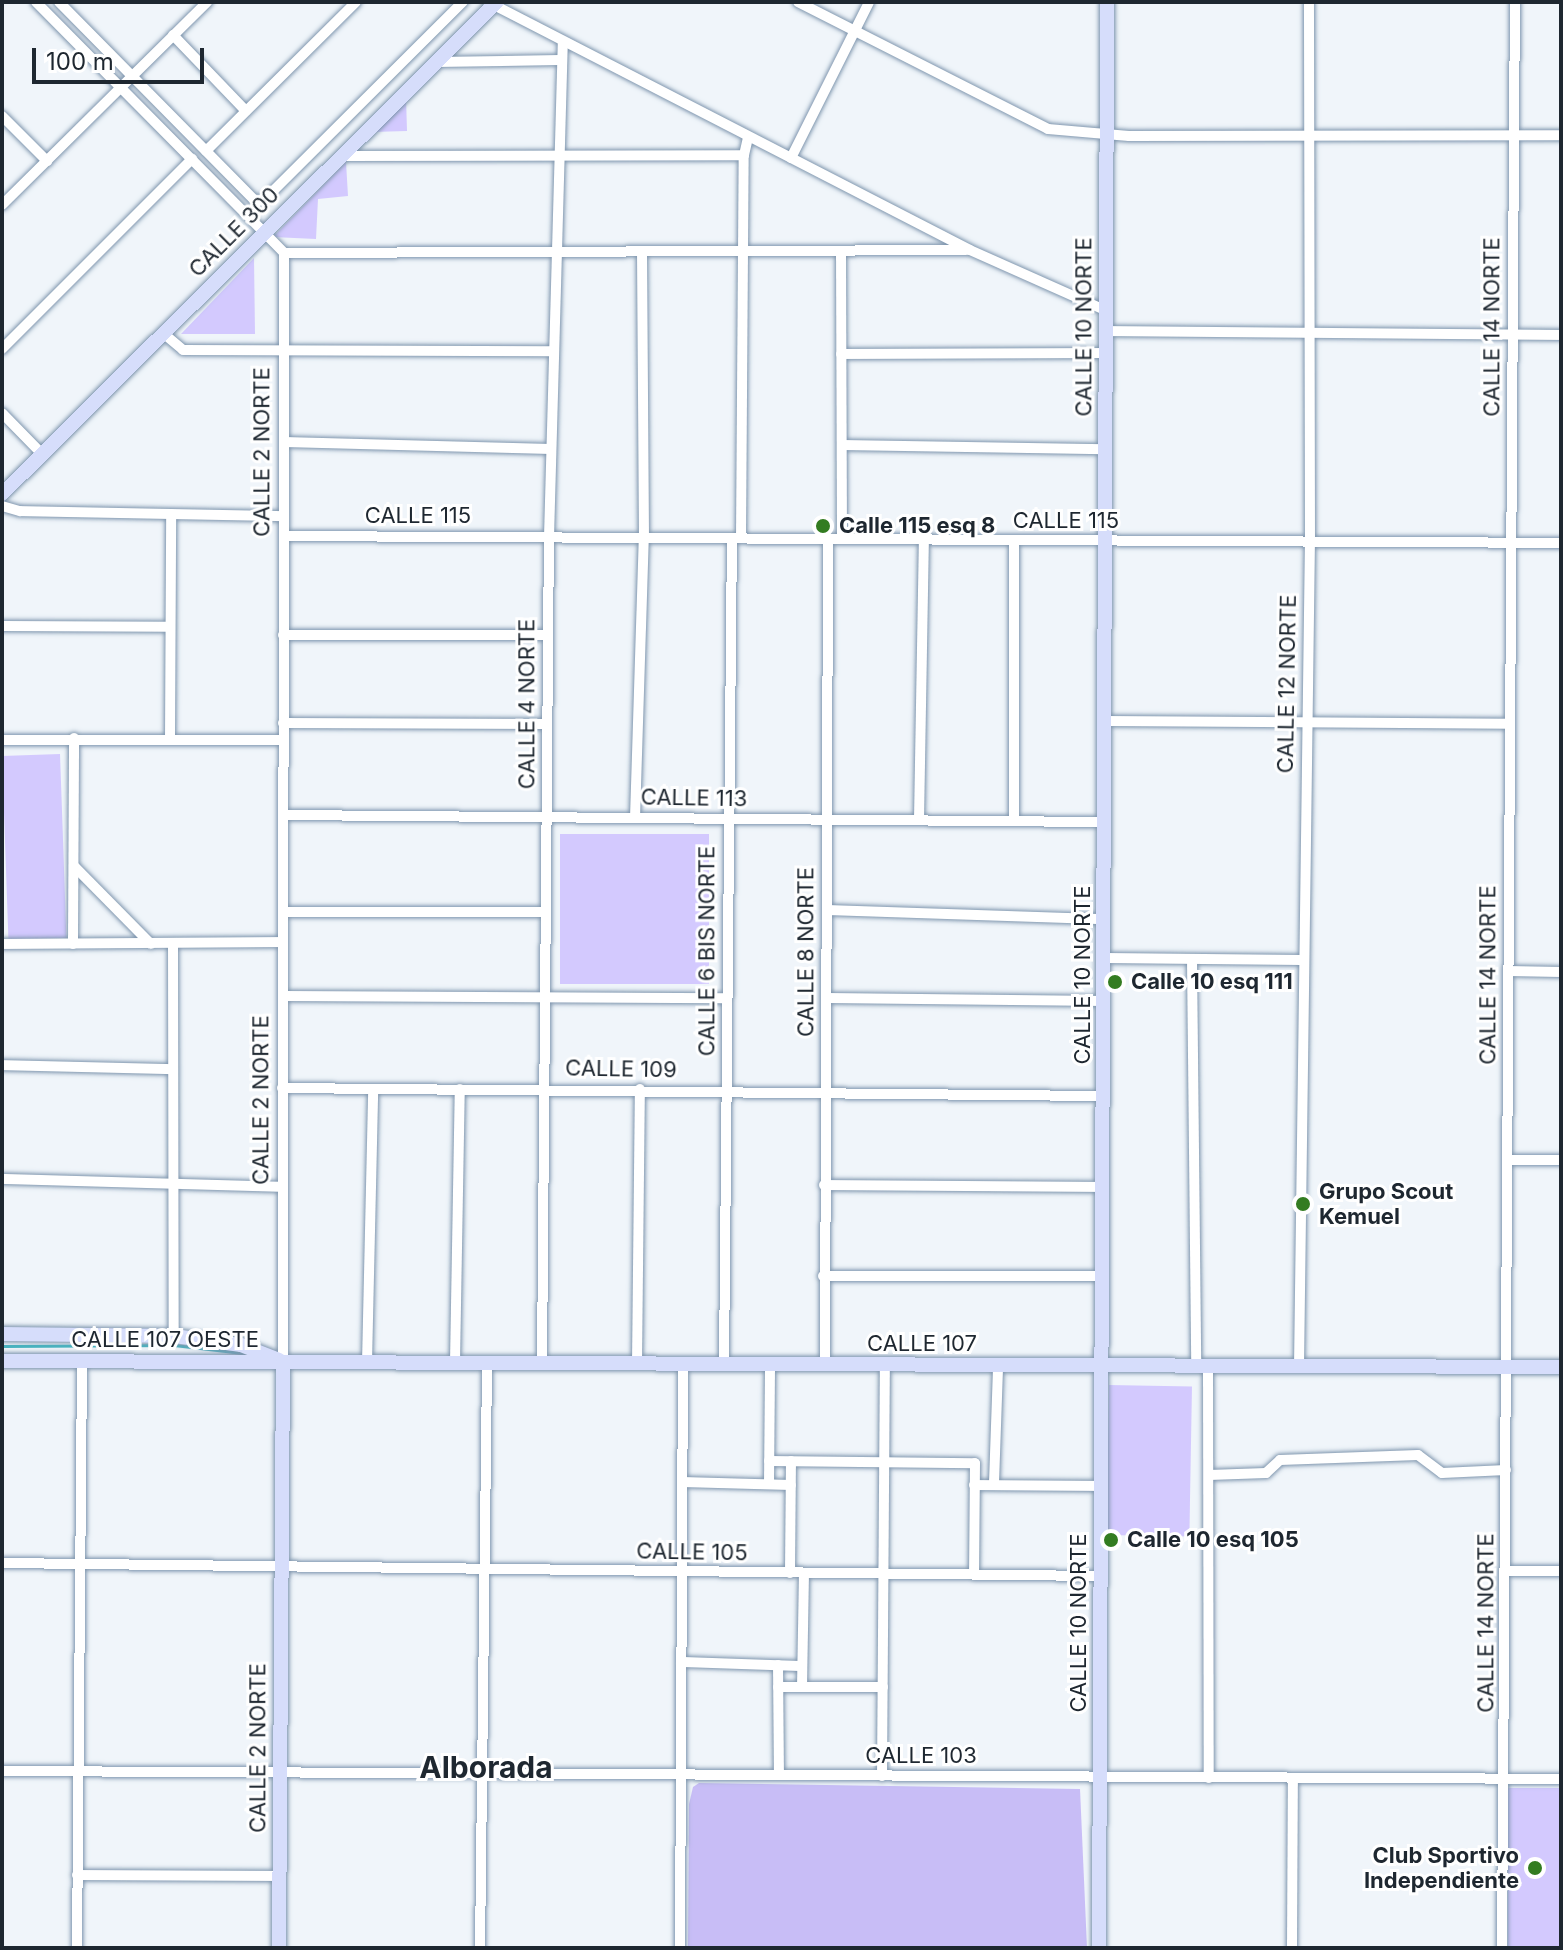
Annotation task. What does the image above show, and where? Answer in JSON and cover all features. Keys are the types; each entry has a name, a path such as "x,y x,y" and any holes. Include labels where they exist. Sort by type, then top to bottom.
{"street":[{"path":"36,2 284,253 970,250"},
{"path":"59,2 256,202 266,198 463,2"},
{"path":"2,205 207,2"},
{"path":"206,151 356,2"},
{"path":"798,2 1032,124 1106,132 1309,137 1561,135"},
{"path":"791,158 869,2"},
{"name":"CALLE 10 NORTE","path":"1099,1948 1107,2"},
{"name":"CALLE 12 NORTE","path":"1299,1367 1302,960 1310,541 1309,2"},
{"name":"CALLE 14 NORTE","path":"1502,1948 1506,1779 1506,1470 1510,1367 1508,971 1514,542 1511,134 1515,2"},
{"path":"493,3 563,44 970,250 1105,310"},
{"name":"CALLE 300","path":"2,494 493,3"},
{"path":"173,35 246,111"},
{"name":"CALLE 4 NORTE","path":"542,1364 549,537 560,60 563,44"},
{"path":"435,62 560,60"},
{"path":"2,116 47,161"},
{"name":"CALLE 6 BIS NORTE","path":"724,1365 727,818 744,155 748,138"},
{"path":"342,156 744,155"},
{"path":"2,349 192,159"},
{"path":"635,818 644,538 642,251"},
{"path":"841,251 842,539"},
{"name":"CALLE 2 NORTE","path":"279,1948 284,253"},
{"path":"1105,331 1561,335"},
{"path":"163,333 183,350 553,351"},
{"path":"841,354 1105,353"},
{"path":"2,413 42,454"},
{"path":"284,442 551,449"},
{"path":"842,445 1106,449"},
{"path":"2,506 283,516"},
{"path":"170,738 171,514"},
{"name":"CALLE 115","path":"284,536 1561,543"},
{"name":"CALLE 8 NORTE","path":"825,1365 828,539"},
{"path":"919,820 924,539"},
{"path":"1014,540 1014,821"},
{"path":"2,626 169,627"},
{"path":"283,635 548,635"},
{"path":"1106,721 1510,724"},
{"path":"283,723 547,724"},
{"path":"73,944 74,738"},
{"path":"2,740 283,740"},
{"name":"CALLE 113","path":"283,815 1105,822"},
{"path":"75,867 151,944"},
{"path":"827,910 1105,919"},
{"path":"283,912 544,912"},
{"path":"2,944 283,942"},
{"path":"173,943 170,1185 174,1336"},
{"path":"1105,958 1302,960"},
{"path":"1192,960 1202,1367 1209,1475 1209,1778"},
{"path":"1508,971 1561,972"},
{"path":"283,996 726,998"},
{"path":"827,998 1104,1001"},
{"path":"2,1065 171,1069"},
{"name":"CALLE 109","path":"282,1088 544,1088 1104,1096"},
{"path":"367,1363 373,1089"},
{"path":"455,1363 460,1089"},
{"path":"637,1364 640,1089"},
{"path":"1508,1160 1561,1160"},
{"path":"2,1179 283,1187"},
{"path":"824,1185 1104,1187"},
{"path":"823,1276 1103,1276"},
{"name":"CALLE 107 OESTE","path":"2,1334 174,1336 241,1345 283,1362"},
{"name":"CALLE 107 OESTE","path":"2,1361 283,1362"},
{"path":"77,1948 82,1362"},
{"name":"CALLE 107","path":"283,1362 1561,1367"},
{"path":"480,1948 487,1364"},
{"path":"680,1948 683,1364"},
{"path":"769,1484 770,1365"},
{"path":"882,1776 885,1365"},
{"path":"994,1483 998,1366"},
{"path":"1209,1475 1266,1473 1280,1460 1418,1455 1442,1473 1506,1470"},
{"path":"769,1461 975,1463 974,1574"},
{"path":"790,1573 791,1461"},
{"path":"682,1482 791,1485"},
{"path":"974,1485 1102,1486"},
{"name":"CALLE 105","path":"2,1563 1101,1576"},
{"path":"1507,1571 1561,1571"},
{"path":"802,1687 804,1573"},
{"path":"681,1662 802,1666"},
{"path":"778,1665 779,1775"},
{"path":"778,1687 883,1687"},
{"name":"CALLE 103","path":"2,1771 1561,1779"},
{"path":"1292,1948 1293,1778"},
{"path":"77,1875 280,1876"}],"shaded area":[{"path":"406,97 407,131 372,132"},
{"path":"346,162 348,196 318,199 316,239 273,237"},
{"path":"254,258 255,334 181,334"},
{"path":"60,754 66,938 8,940 2,756"},
{"path":"560,834 709,834 709,984 560,984"},
{"path":"1109,1385 1192,1386 1189,1536 1106,1535"},
{"path":"699,1783 1080,1789 1087,1948 688,1948 689,1804 693,1787"},
{"name":"Club Sportivo Independiente","path":"1508,1788 1561,1788 1561,1948 1508,1948"}],"waterway":[{"path":"2,1346 174,1345 243,1353"}],"place":[{"name":"Calle 115 esq 8","path":"823,526"},
{"name":"Calle 10 esq 111","path":"1115,982"},
{"name":"Grupo Scout Kemuel","path":"1303,1204"},
{"name":"Calle 10 esq 105","path":"1111,1540"},
{"name":"Club Sportivo Independiente","path":"1535,1868"}],"district":[{"name":"Alborada","path":"486,1767"}]}
